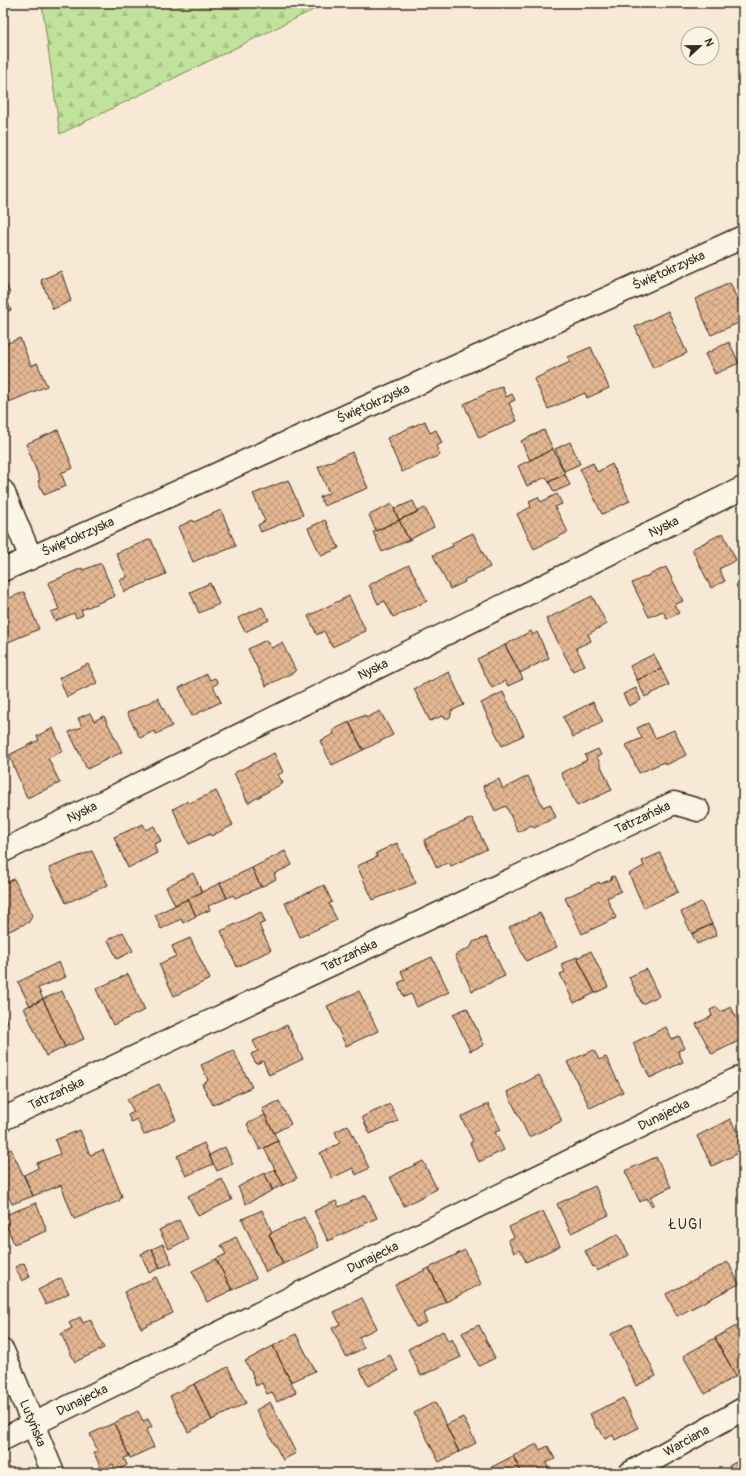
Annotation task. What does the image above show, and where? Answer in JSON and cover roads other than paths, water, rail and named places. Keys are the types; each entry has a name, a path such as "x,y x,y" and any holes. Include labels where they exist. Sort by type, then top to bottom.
{"street":[{"name":"Świętokrzyska","path":"3,570 743,237"},
{"name":"Nyska","path":"3,851 743,488"},
{"path":"3,491 31,558"},
{"name":"Tatrzańska","path":"3,1119 674,803 698,810"},
{"name":"Dunajecka","path":"3,1439 743,1076"},
{"name":"Lutyńska","path":"3,1351 54,1473"},
{"name":"Warciana","path":"630,1473 743,1409"}],"district":[{"name":"ŁUGI","path":"686,1224"}]}
